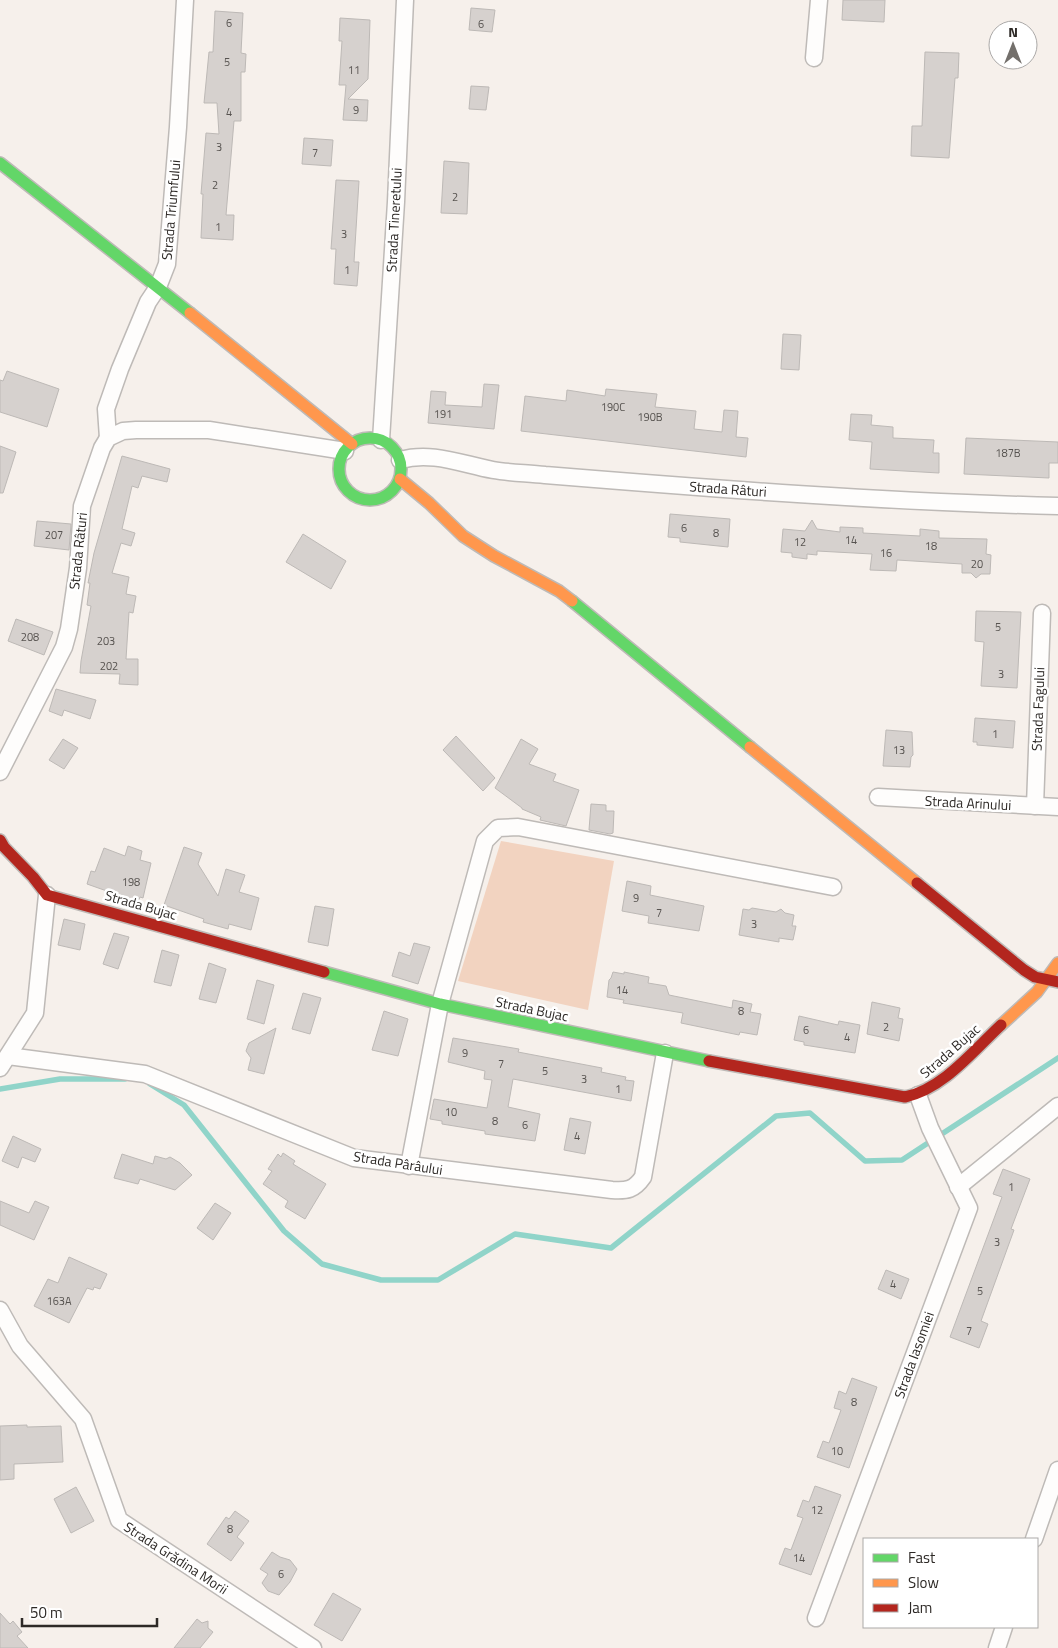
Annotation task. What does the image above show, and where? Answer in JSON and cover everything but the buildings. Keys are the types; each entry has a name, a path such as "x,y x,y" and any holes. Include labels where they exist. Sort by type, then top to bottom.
{"street":[{"name":"Strada Triumfului","path":"108,438 106,409 148,302 158,287 167,264 178,126 185,0"},
{"name":"Strada Tineretului","path":"381,440 396,202 405,0"},
{"path":"814,58 819,0"},
{"path":"0,163 158,287 349,447"},
{"path":"108,438 123,431 209,430 349,447"},
{"name":"Strada Râturi","path":"0,772 64,646 69,629 78,568 82,506 102,448 108,438"},
{"path":"371,438 381,440 389,444 396,451 402,470 400,479 392,492 385,497 376,500 358,498 344,486 340,477 341,459 349,447 361,440 371,438"},
{"name":"Strada Râturi","path":"400,460 426,456 445,458 495,470 718,489 960,504 1058,506"},
{"path":"400,479 463,536 494,556 559,591 824,809 1024,970 1035,977 1053,981 1058,963"},
{"name":"Strada Fagului","path":"1035,806 1042,613"},
{"name":"Strada Arinului","path":"878,797 1058,808"},
{"path":"409,1166 440,1004 485,841 498,828 518,827 832,887"},
{"path":"0,840 4,847 33,876 47,895 35,1013 4,1062"},
{"name":"Strada Bujac","path":"47,895 440,1004 664,1054 906,1097 918,1095 930,1089 946,1077 1037,992 1053,981"},
{"name":"Strada Pârâului","path":"4,1062 145,1074 354,1158 624,1191 637,1186 643,1177 664,1054"},
{"name":"Strada Iasomiei","path":"816,1618 969,1208 930,1128 918,1095"},
{"path":"958,1188 1058,1106"},
{"name":"Strada Grădina Morii","path":"0,1310 20,1346 83,1419 118,1520 313,1648"},
{"path":"1034,1538 1058,1470"},
{"path":"997,1648 1004,1628"}],"shaded area":[{"path":"501,841 614,861 588,1010 458,981"}],"waterway":[{"path":"150,1084 184,1105 284,1231 322,1264 381,1280 438,1280 515,1234 611,1248 776,1116 810,1113 865,1161 902,1160 1058,1058"},
{"path":"0,1089 60,1079 125,1079"}],"traffic: fast":[{"path":"0,163 190,313"},
{"path":"370,438 382,440 392,447 399,457 401,469 399,481 392,491 382,498 370,500 358,498 348,491 341,481 339,469 341,457 348,447 358,440 370,438"},
{"path":"572,601 750,747"},
{"path":"324,972 440,1004 709,1061"}],"traffic: slow":[{"path":"190,313 352,444"},
{"path":"400,479 429,503 463,536 494,556 559,591 572,601"},
{"path":"750,747 917,883"},
{"path":"1001,1025 1037,992 1058,963"}],"traffic: jam":[{"path":"0,840 4,847 33,877 47,895 324,972"},
{"path":"917,883 1024,970 1035,977 1058,982"},
{"path":"709,1061 905,1097 919,1093 945,1078 1001,1025"}]}
